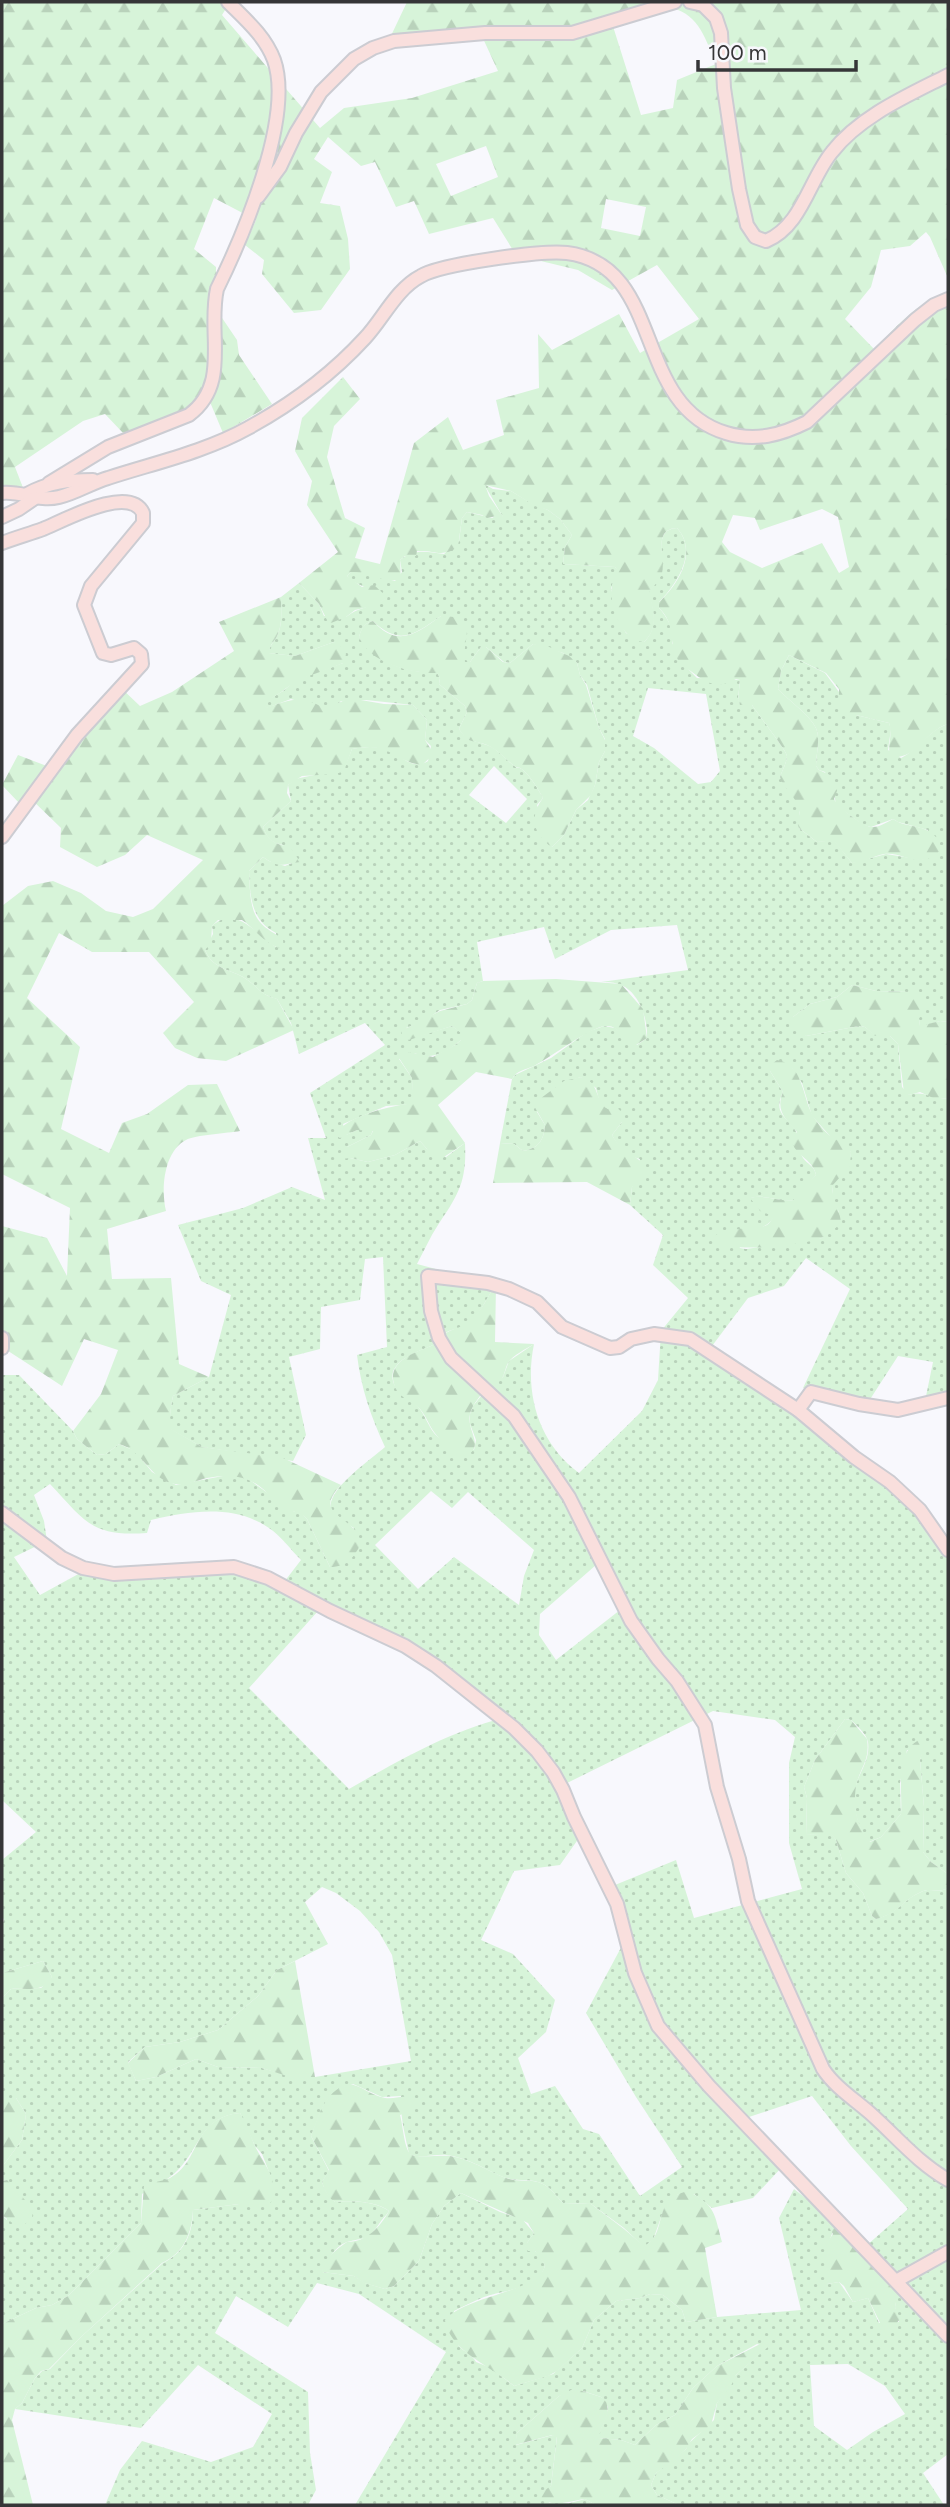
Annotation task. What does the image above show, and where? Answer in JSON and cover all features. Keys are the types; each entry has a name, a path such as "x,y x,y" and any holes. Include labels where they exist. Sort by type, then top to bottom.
{"street":[{"path":"2,517 19,509 49,483 108,447 189,415 207,398 215,375 214,304 217,289 253,204 278,103 278,81 267,45 228,2"},
{"path":"253,204 280,167 296,133 321,92 354,59 373,48 394,41 473,34 572,33 675,2"},
{"path":"690,2 703,5 716,18 719,26 724,88 738,189 747,225 755,237 766,241 778,236 796,216 832,151 894,102 948,75"},
{"path":"2,493 19,492 31,496 58,498 249,428 340,364 367,336 409,284 434,270 455,265 565,253 585,257 604,267 619,280 631,297 664,379 676,400 693,417 714,430 737,437 761,438 785,433 807,422 915,320 934,305 948,299"},
{"path":"49,483 100,481"},
{"path":"2,543 104,504 135,504 143,513 142,523 91,586 84,606 103,653 111,655 134,648 141,654 142,664 85,725 2,837"},
{"path":"948,1550 909,1498 854,1457 798,1409 690,1339 654,1334 631,1339 619,1347 610,1348 562,1327 537,1302 509,1289 488,1283 428,1276 431,1311 439,1338 451,1358 514,1416 569,1497 631,1621 657,1659 677,1681 705,1726 717,1787 751,1910 824,2069 834,2083 869,2112 927,2168 948,2180"},
{"path":"2,1338 2,1348"},
{"path":"798,1409 811,1392 898,1410 948,1398"},
{"path":"2,1514 62,1558 83,1568 114,1574 234,1567 261,1575 405,1646 436,1666 514,1728 537,1751 563,1790 573,1817 617,1904 635,1973 658,2026 709,2087 948,2336"},
{"path":"896,2281 948,2252"}],"green space":[{"path":"2,2 230,2 222,15 320,128 344,108 412,98 498,71 480,32 415,46 388,42 407,2 948,2 948,278 926,232 910,246 881,250 871,287 845,319 874,349 916,309 948,293 948,724 932,733 907,754 890,757 889,723 839,714 839,689 826,673 789,655 781,671 778,689 815,726 818,739 816,766 830,775 838,788 834,799 836,802 867,826 877,827 893,819 930,832 940,844 936,855 917,860 884,854 852,863 834,841 817,842 799,828 799,809 780,777 786,753 752,705 740,705 740,680 718,685 707,682 683,666 677,658 670,626 659,608 659,602 679,577 686,557 683,537 677,528 669,530 662,539 662,573 649,592 654,612 652,631 644,642 626,633 615,613 612,590 613,579 618,571 615,567 563,564 565,547 572,535 560,519 511,491 485,485 504,518 487,518 467,512 462,518 458,547 447,552 417,551 416,556 405,556 400,560 401,579 388,580 351,572 347,576 362,587 374,585 388,598 373,606 355,610 331,623 327,620 319,604 299,583 338,552 307,505 312,481 295,451 302,418 343,377 360,399 334,426 327,457 345,518 365,528 355,558 380,564 414,443 448,417 463,450 504,435 496,400 539,388 538,334 552,350 619,314 640,353 699,319 657,265 612,290 578,270 516,255 493,218 429,234 414,201 396,207 375,162 361,166 328,137 314,159 332,172 320,203 340,206 348,239 350,269 321,310 294,313 262,274 264,260 245,245 256,220 214,198 194,249 216,267 216,309 237,340 239,355 272,404 223,433 210,402 165,425 123,433 105,414 83,421 15,467 25,493 2,495","holes":["672,8 682,11 701,30 716,64 677,80 673,108 641,115 611,20","486,146 498,177 451,196 436,164","606,199 646,207 640,236 601,228","822,509 838,517 849,567 839,573 822,543 762,568 730,552 722,542 733,515 755,518 760,530"]},
{"path":"484,484 493,489 511,491 560,519 572,535 565,547 563,564 615,567 619,571 611,588 618,619 626,633 644,642 653,625 648,592 661,570 663,537 670,529 677,528 683,537 686,557 673,586 659,602 659,608 671,628 672,643 697,678 740,680 740,704 752,705 786,753 780,777 799,804 799,828 817,842 834,840 852,863 886,854 923,860 928,830 893,819 871,827 863,825 836,805 825,772 816,766 818,739 815,726 778,689 781,671 789,655 825,673 856,715 889,723 891,729 888,750 901,758 948,724 948,1022 940,1021 920,1027 908,992 876,991 852,985 837,997 810,1004 793,1017 806,1036 859,1026 865,1027 876,1036 890,1036 898,1044 902,1087 909,1095 948,1098 948,1398 924,1406 933,1362 898,1356 867,1404 803,1388 850,1289 806,1258 784,1286 748,1298 709,1350 905,1498 948,1553 948,1874 931,1862 923,1852 924,1807 920,1760 923,1748 907,1750 900,1783 901,1814 881,1837 869,1842 861,1828 855,1803 856,1787 867,1757 868,1742 851,1720 845,1719 815,1760 804,1787 807,1798 806,1835 831,1833 836,1840 846,1873 863,1893 872,1916 876,1919 921,1892 948,1888 948,2454 923,2473 944,2505 679,2505 657,2495 651,2485 656,2473 686,2449 714,2420 717,2403 736,2375 767,2347 757,2344 717,2366 693,2388 675,2415 656,2425 635,2445 621,2440 598,2438 608,2407 601,2397 583,2391 559,2396 517,2433 516,2445 557,2436 551,2486 546,2491 549,2503 570,2503 585,2499 596,2505 355,2505 446,2352 359,2294 317,2283 288,2327 236,2296 215,2333 308,2392 310,2453 316,2490 308,2505 105,2505 120,2470 142,2441 211,2462 253,2447 272,2414 198,2365 141,2428 15,2409 22,2403 35,2378 42,2371 50,2369 82,2336 163,2263 177,2254 189,2234 193,2210 239,2204 269,2204 271,2177 240,2113 217,2120 209,2126 178,2170 142,2194 141,2223 68,2296 2,2324 2,2215 7,2220 7,2180 2,2181 2,2167 22,2140 26,2114 16,2098 2,2098 2,1998 11,1989 41,1988 52,1977 43,1961 2,1973 2,1860 36,1832 2,1800 2,1375 19,1375 73,1431 77,1439 97,1455 106,1454 119,1444 135,1451 152,1472 176,1485 228,1475 244,1476 307,1519 330,1567 354,1528 336,1516 331,1503 341,1486 385,1447 367,1402 357,1355 387,1347 383,1257 365,1259 360,1300 321,1307 320,1349 289,1357 306,1435 293,1461 202,1447 170,1429 173,1396 209,1377 231,1295 201,1281 178,1225 243,1208 292,1187 325,1200 308,1138 326,1138 310,1093 385,1045 365,1023 299,1054 291,1023 277,999 264,994 243,977 218,966 205,950 213,934 212,926 229,918 246,924 276,947 276,933 261,922 254,907 249,871 263,857 285,866 292,863 283,845 270,839 263,827 291,801 288,785 295,779 346,764 352,749 359,748 381,748 410,763 422,764 428,761 431,746 425,740 427,720 413,705 366,700 341,701 326,710 291,699 264,709 268,700 296,680 343,663 334,642 295,656 268,653 280,628 281,597 299,583 319,604 324,616 346,617 387,598 352,581 347,576 351,572 362,572 395,581 402,572 400,560 406,556 421,552 444,554 459,541 462,518 467,512 492,518 497,515 503,517","holes":["441,616 464,644 464,662 470,662 481,647 486,647 504,662 510,663 533,644 563,653 577,663 605,739 605,751 588,800 576,810 564,835 552,847 537,805 543,798 534,783 523,770 494,749 471,740 462,733 459,729 467,712 465,706 439,684 437,672 415,671 393,665 373,653 359,637 365,625 373,621 391,634 400,636 423,628","648,688 706,694 720,771 711,782 698,784 654,748 633,736","494,766 527,799 506,823 469,795","677,925 688,970 601,982 625,987 637,999 644,1014 647,1038 637,1045 615,1028 604,1026 587,1032 551,1058 512,1079 500,1143 514,1144 523,1151 533,1148 542,1139 545,1125 537,1112 555,1089 581,1077 596,1088 600,1104 622,1122 612,1135 614,1139 627,1153 640,1159 630,1205 663,1235 653,1265 688,1298 661,1331 658,1380 642,1411 579,1473 553,1447 537,1415 531,1380 534,1344 509,1361 503,1377 490,1385 473,1406 470,1424 476,1440 474,1450 447,1442 438,1436 420,1409 396,1388 392,1376 398,1364 433,1345 447,1332 469,1323 496,1285 417,1264 460,1187 465,1143 446,1157 427,1149 420,1141 395,1155 368,1162 350,1158 347,1147 371,1135 373,1130 357,1130 346,1135 343,1124 386,1106 414,1104 412,1078 399,1059 415,1053 427,1056 440,1054 461,1040 462,1033 452,1026 419,1036 406,1028 424,1021 440,1010 467,1004 472,1000 477,983 483,981 477,942 544,927 555,959 611,930","792,1068 802,1083 812,1116 831,1137 851,1152 849,1165 832,1185 833,1200 839,1212 822,1238 740,1248 733,1232 762,1227 774,1216 751,1198 794,1200 816,1175 802,1156 798,1136 781,1112 780,1100 783,1092 770,1071","50,1484 81,1517 101,1529 128,1534 147,1533 151,1520 181,1514 212,1512 241,1515 269,1528 301,1560 281,1586 225,1569 82,1572 40,1595 14,1557 47,1541 44,1521 34,1495","431,1491 452,1508 468,1492 534,1550 524,1576 519,1605 454,1557 418,1589 375,1545","596,1565 620,1610 556,1660 539,1635 540,1614","318,1611 454,1676 503,1718 443,1739 349,1789 249,1688","713,1711 775,1720 795,1737 789,1763 789,1843 802,1889 694,1918 676,1860 615,1885 624,1942 586,2013 682,2167 640,2196 599,2134 583,2129 555,2086 531,2094 518,2058 546,2032 555,2000 513,1954 481,1940 514,1871 560,1865 579,1838 563,1785","322,1887 336,1893 360,1911 379,1932 392,1955 411,2061 315,2077 293,2077 262,2068 218,2067 196,2059 156,2077 136,2081 128,2062 145,2047 180,2042 218,2030 258,1996 277,1970 328,1944 305,1902","353,2084 382,2097 401,2096 409,2154 455,2157 506,2178 538,2182 549,2188 563,2203 591,2204 624,2228 644,2247 653,2240 664,2209 678,2194 694,2194 712,2208 753,2198 782,2167 740,2120 812,2096 851,2146 908,2209 866,2246 896,2301 899,2322 879,2323 868,2298 853,2302 839,2282 827,2284 826,2250 833,2231 827,2224 826,2214 794,2189 779,2218 801,2310 686,2322 682,2310 663,2295 650,2294 616,2301 594,2320 582,2348 553,2374 514,2386 491,2368 476,2362 459,2346 455,2334 454,2311 484,2297 529,2284 542,2273 545,2265 527,2243 534,2233 522,2219 500,2212 461,2193 444,2206 432,2224 419,2261 394,2286 385,2289 365,2283 354,2276 322,2272 339,2247 368,2236 389,2211 363,2202 335,2202 326,2191 322,2182 329,2171 311,2136 329,2098","848,2364 885,2386 905,2414 847,2450 814,2426 810,2365"]},
{"path":"281,597 280,628 269,653 295,656 334,642 342,647 346,654 343,663 293,684 271,699 265,708 283,702 303,700 326,709 349,698 384,704 413,705 427,720 425,740 434,754 422,765 404,760 384,749 352,749 344,771 302,776 288,785 287,793 291,801 263,827 271,839 291,848 300,862 277,864 263,857 249,871 256,917 262,925 283,940 284,949 266,941 242,920 218,920 212,926 211,943 205,950 209,957 218,966 243,977 264,994 277,999 294,1030 226,1061 197,1058 175,1048 163,1033 194,1002 149,952 92,952 59,933 27,998 80,1047 61,1129 109,1153 122,1123 147,1114 188,1085 217,1084 240,1131 197,1137 178,1146 172,1153 166,1172 166,1211 107,1229 112,1279 171,1278 179,1364 209,1377 173,1396 171,1429 202,1447 283,1458 341,1485 334,1493 331,1506 359,1536 361,1544 349,1561 330,1567 307,1519 278,1505 257,1484 237,1477 222,1476 188,1484 175,1484 159,1477 127,1447 119,1444 106,1454 97,1455 77,1439 73,1431 101,1394 118,1350 84,1339 62,1386 2,1347 2,1226 47,1238 67,1276 70,1208 2,1174 2,906 28,886 53,881 81,893 106,911 133,917 153,909 203,860 147,835 125,855 97,867 60,847 61,828 28,796 20,804 2,785 18,755 52,768 119,686 140,706 172,692 234,651 219,622"},
{"path":"441,616 454,617 466,624 465,662 470,662 481,647 486,647 503,662 510,663 533,644 545,645 569,656 577,663 605,740 605,751 599,762 591,795 576,810 564,835 552,847 541,837 535,825 536,812 543,798 534,783 523,770 494,749 468,740 462,734 459,729 467,712 465,706 439,684 437,673 404,669 381,660 364,646 359,637 363,627 373,621 382,630 399,636 416,632"},
{"path":"556,979 621,984 643,1009 647,1038 636,1045 630,1045 614,1028 600,1027 519,1072 512,1079 476,1072 438,1105 465,1143 441,1159 434,1157 420,1141 395,1155 368,1162 337,1156 347,1147 371,1135 373,1131 357,1130 340,1138 335,1135 349,1122 370,1113 413,1103 412,1078 399,1058 409,1052 433,1057 461,1040 461,1033 452,1026 409,1040 403,1037 401,1031 440,1011 467,1004 472,1000 477,983"},
{"path":"852,985 876,991 908,992 922,996 925,1002 919,1019 920,1026 940,1021 948,1022 948,1098 933,1098 920,1092 909,1095 904,1093 898,1044 890,1036 875,1036 865,1027 859,1026 806,1036 789,1025 789,1020 810,1004 837,997"},
{"path":"777,1060 792,1067 797,1074 812,1114 819,1124 851,1152 850,1166 832,1186 841,1223 824,1237 802,1243 752,1248 724,1245 716,1241 716,1235 721,1231 765,1226 771,1221 773,1216 760,1211 750,1198 794,1200 796,1194 816,1175 812,1166 792,1143 797,1132 781,1110 783,1092 770,1071"},
{"path":"581,1077 591,1083 607,1109 616,1107 623,1113 622,1122 612,1135 620,1146 645,1166 643,1174 632,1187 630,1205 587,1182 493,1183 500,1143 514,1144 523,1151 537,1145 542,1139 545,1125 533,1104 564,1081"},
{"path":"496,1285 495,1342 534,1344 510,1360 502,1378 488,1387 475,1403 470,1421 475,1445 469,1455 460,1459 434,1432 420,1409 398,1393 393,1376 395,1369 404,1359 433,1345 446,1333 471,1320"},
{"path":"845,1719 851,1720 867,1739 866,1757 857,1782 855,1798 858,1822 870,1842 881,1837 901,1814 903,1761 907,1751 923,1738 926,1743 920,1760 924,1807 923,1852 931,1862 948,1874 948,1888 921,1892 890,1914 876,1919 872,1916 863,1893 846,1873 836,1840 831,1834 806,1835 807,1798 804,1787 815,1760"},
{"path":"43,1961 52,1977 49,1982 40,1988 11,1989 2,1998 2,1973"},
{"path":"295,1961 315,2077 290,2077 262,2068 218,2067 196,2059 156,2077 136,2081 128,2063 145,2047 180,2042 218,2030 258,1996 277,1970"},
{"path":"348,2084 380,2097 406,2097 413,2100 416,2104 414,2110 400,2115 405,2143 412,2155 450,2156 472,2162 511,2179 543,2184 563,2203 591,2204 644,2246 655,2237 664,2209 672,2197 688,2191 697,2196 712,2211 722,2242 705,2248 717,2317 686,2322 682,2310 663,2295 650,2294 616,2301 594,2320 582,2348 557,2371 514,2386 463,2349 448,2331 445,2320 469,2305 531,2281 540,2274 545,2265 535,2251 528,2251 524,2247 534,2233 528,2223 461,2193 444,2206 432,2224 419,2261 394,2286 385,2289 364,2283 354,2276 322,2272 325,2263 335,2251 347,2242 367,2236 389,2211 363,2202 335,2202 327,2194 322,2182 329,2170 311,2136 328,2098"},
{"path":"2,2098 16,2098 26,2114 22,2140 2,2167"},
{"path":"240,2113 273,2182 273,2197 269,2205 239,2204 193,2210 189,2234 176,2254 162,2263 49,2369 41,2371 22,2403 15,2409 12,2420 33,2505 2,2505 2,2324 68,2296 141,2223 144,2186 170,2178 180,2171 213,2123"},
{"path":"7,2180 33,2209 32,2218 25,2224 15,2225 2,2215 2,2181"},
{"path":"826,2214 898,2292 895,2307 900,2319 892,2329 883,2329 868,2298 853,2302 839,2282 825,2282 826,2244 833,2234 825,2221"},
{"path":"764,2342 768,2347 736,2375 717,2403 711,2425 692,2439 672,2462 656,2473 651,2485 657,2495 679,2505 596,2505 585,2499 558,2503 541,2500 539,2494 551,2486 557,2437 552,2435 515,2445 517,2433 559,2396 576,2389 601,2397 606,2402 608,2412 599,2438 621,2440 635,2445 656,2425 675,2415 693,2388 717,2366"}]}
